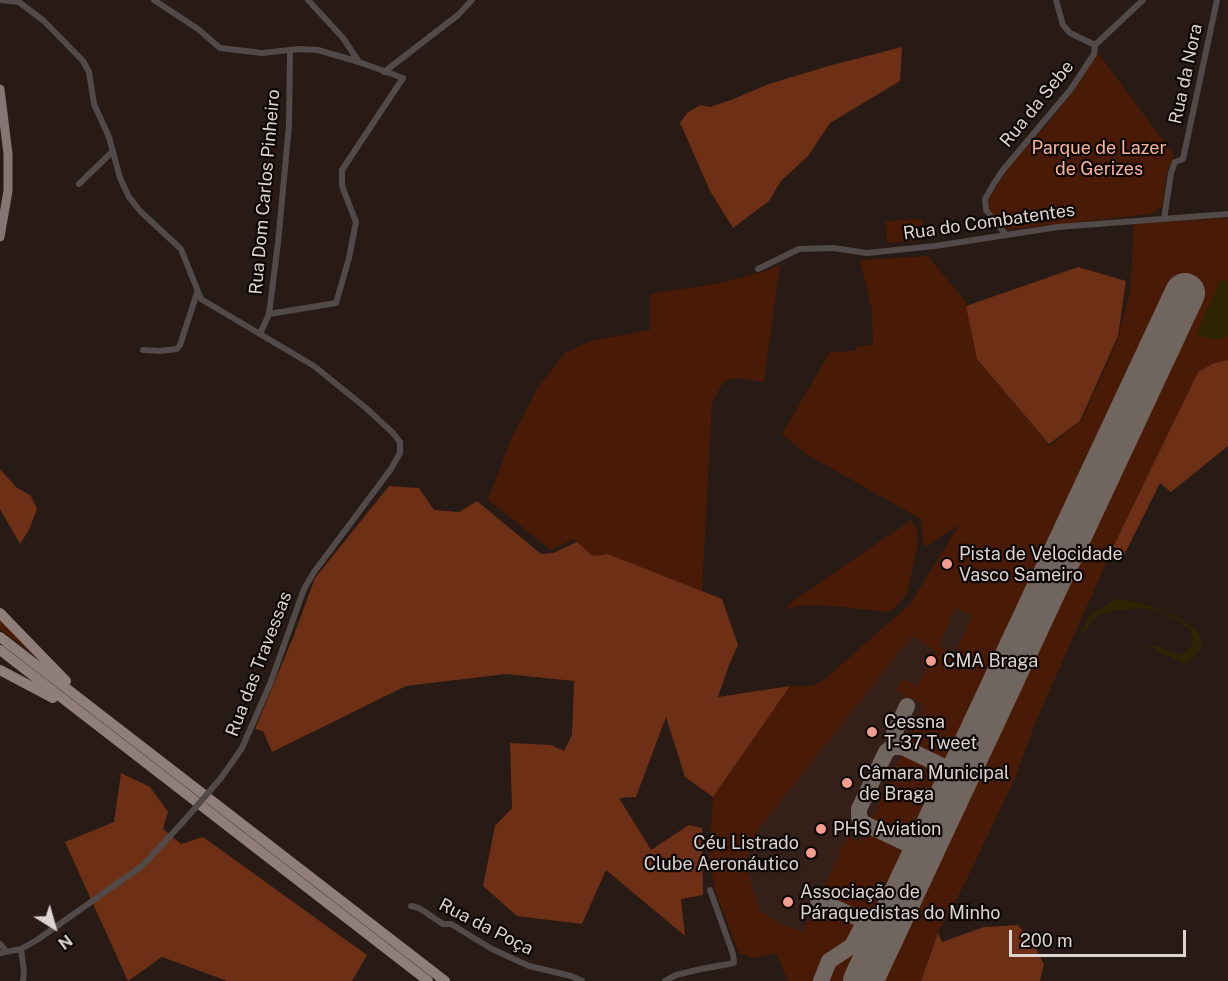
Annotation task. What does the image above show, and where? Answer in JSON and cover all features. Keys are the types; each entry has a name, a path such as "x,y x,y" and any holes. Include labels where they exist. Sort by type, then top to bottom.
{"highway":[{"path":"0,613 64,680 136,738 145,750"},
{"path":"0,637 445,981"},
{"path":"0,650 428,981"},
{"path":"0,670 48,695 136,761 151,768"}],"main road":[{"path":"0,89 8,154 8,191 0,237"}],"street":[{"path":"0,0 20,1 44,21 83,61 89,72 94,104 109,137 120,178 129,197 156,227 181,249 201,299 260,334"},
{"path":"154,0 198,29 220,48 262,52 318,50 404,78 342,170 342,186 356,222 349,258 336,303 269,314"},
{"path":"308,0 343,38 359,62"},
{"path":"384,72 458,15 472,0"},
{"path":"1056,0 1063,25 1070,33 1095,45"},
{"name":"Rua da Sebe","path":"1006,235 986,210 985,199 1003,170 1071,89 1095,54 1095,45 1143,0"},
{"name":"Rua da Nora","path":"1164,219 1171,173 1175,162 1183,159 1216,0"},
{"name":"Rua Dom Carlos Pinheiro","path":"260,334 269,314 289,124 290,51"},
{"path":"79,184 113,151"},
{"name":"Rua do Combatentes","path":"758,269 799,249 833,249 867,253 935,246 1058,227 1228,214"},
{"path":"143,350 177,349 197,293"},
{"name":"Rua das Travessas","path":"3,952 21,949 37,940 142,866 220,778 242,748 270,684 304,588 392,469 400,453 400,442 366,408 314,366 260,334"},
{"path":"665,981 676,975 734,963 733,954 710,891"},
{"name":"Rua da Poça","path":"411,906 419,908 443,924 451,924 492,949 529,966 571,976 582,981"},
{"path":"0,944 3,952"},
{"path":"21,949 23,981"}],"shaded area":[{"path":"902,47 900,81 830,123 808,156 781,181 769,201 733,228 710,191 680,123 687,113 700,105 710,107 769,84"},
{"path":"1228,254 1228,345 1201,343 894,981 802,981 788,934 749,957 742,954 731,861 994,521 976,384 1067,463 1152,279"},
{"path":"1078,267 1126,281 1118,336 1080,421 1049,444 977,359 966,306"},
{"path":"1228,360 1228,446 1171,492 1160,483 1124,555 1113,547 1198,372 1214,363"},
{"path":"0,469 16,487 31,496 37,509 29,530 20,544 0,509"},
{"path":"389,486 419,488 434,510 459,512 477,501 541,554 553,553 577,542 593,556 608,554 722,599 738,645 718,697 790,686 713,797 685,777 666,717 636,797 619,798 651,850 689,825 702,828 703,895 681,899 685,936 606,870 582,924 517,916 483,886 495,826 512,808 510,743 551,745 564,751 572,735 574,681 506,674 406,686 272,752 263,731 255,729 315,578"},
{"path":"121,773 150,787 168,812 163,829 181,844 203,837 367,955 352,981 227,981 162,957 128,981 65,842 114,822"},
{"path":"1018,925 1032,941 1044,964 1040,981 921,981 938,933 942,942 984,927"}],"green space":[{"name":"Parque de Lazer de Gerizes","path":"1098,53 1174,155 1167,172 1162,207 1151,214 1007,230 988,212 989,198 1014,160 1075,89"},
{"path":"1228,218 1228,282 1224,279 1219,283 1196,335 1217,339 1228,336 1228,360 1214,363 1198,372 1113,547 1034,726 1016,776 965,883 938,933 921,981 875,981 1195,298 1176,288 954,762 948,764 907,745 924,704 896,691 902,679 918,686 936,651 912,636 759,828 747,858 748,871 759,910 781,924 803,932 817,903 857,923 849,943 826,959 818,981 788,981 776,953 753,958 739,953 715,891 709,856 713,797 790,686 812,686 824,680 910,604 959,525 924,547 921,519 806,454 782,434 830,352 856,351 856,347 873,345 872,310 860,260 928,256 966,302 980,363 1050,446 1082,420 1117,342 1130,292 1134,224","holes":["956,608 972,616 955,654 938,646"]},
{"path":"922,219 924,240 887,243 886,221"},
{"path":"780,264 764,382 737,378 724,381 712,402 702,591 608,554 593,556 574,539 551,550 488,500 511,439 537,389 565,353 590,341 650,330 650,294 720,283 769,270"},
{"path":"911,520 917,531 917,547 907,594 894,609 889,612 806,605 784,609 793,601"},
{"path":"0,618 47,665 0,629"},
{"path":"902,754 944,772 948,776 919,839 916,841 871,821"},
{"path":"869,830 907,848 911,854 882,917 872,920 820,896 847,836 860,842 865,832"},
{"path":"868,927 873,929 874,934 851,981 825,981 832,964 854,949"}],"sand":[{"path":"1224,279 1228,282 1228,336 1217,340 1196,335 1219,283"},
{"path":"1117,599 1148,605 1181,619 1199,633 1202,645 1195,657 1184,664 1148,646 1156,646 1176,654 1182,654 1191,647 1193,642 1191,631 1178,620 1162,612 1144,608 1119,610 1098,616 1085,631 1082,631 1089,615"}],"taxiway":[{"path":"907,706 893,736 896,744 953,771 959,771 963,767"},
{"path":"900,747 892,747 886,752 859,809 859,817 863,823 916,848 927,844"},
{"path":"818,900 878,927 884,927 891,922"},
{"path":"821,981 829,961 852,946 865,921"}],"runway":[{"path":"863,981 1185,293"}],"place":[{"name":"Pista de Velocidade Vasco Sameiro","path":"947,564"},
{"name":"CMA Braga","path":"931,661"},
{"name":"Cessna T-37 Tweet","path":"872,732"},
{"name":"Câmara Municipal de Braga","path":"847,783"},
{"name":"PHS Aviation","path":"821,829"},
{"name":"Céu Listrado Clube Aeronáutico","path":"811,853"},
{"name":"Associação de Páraquedistas do Minho","path":"788,902"}]}
